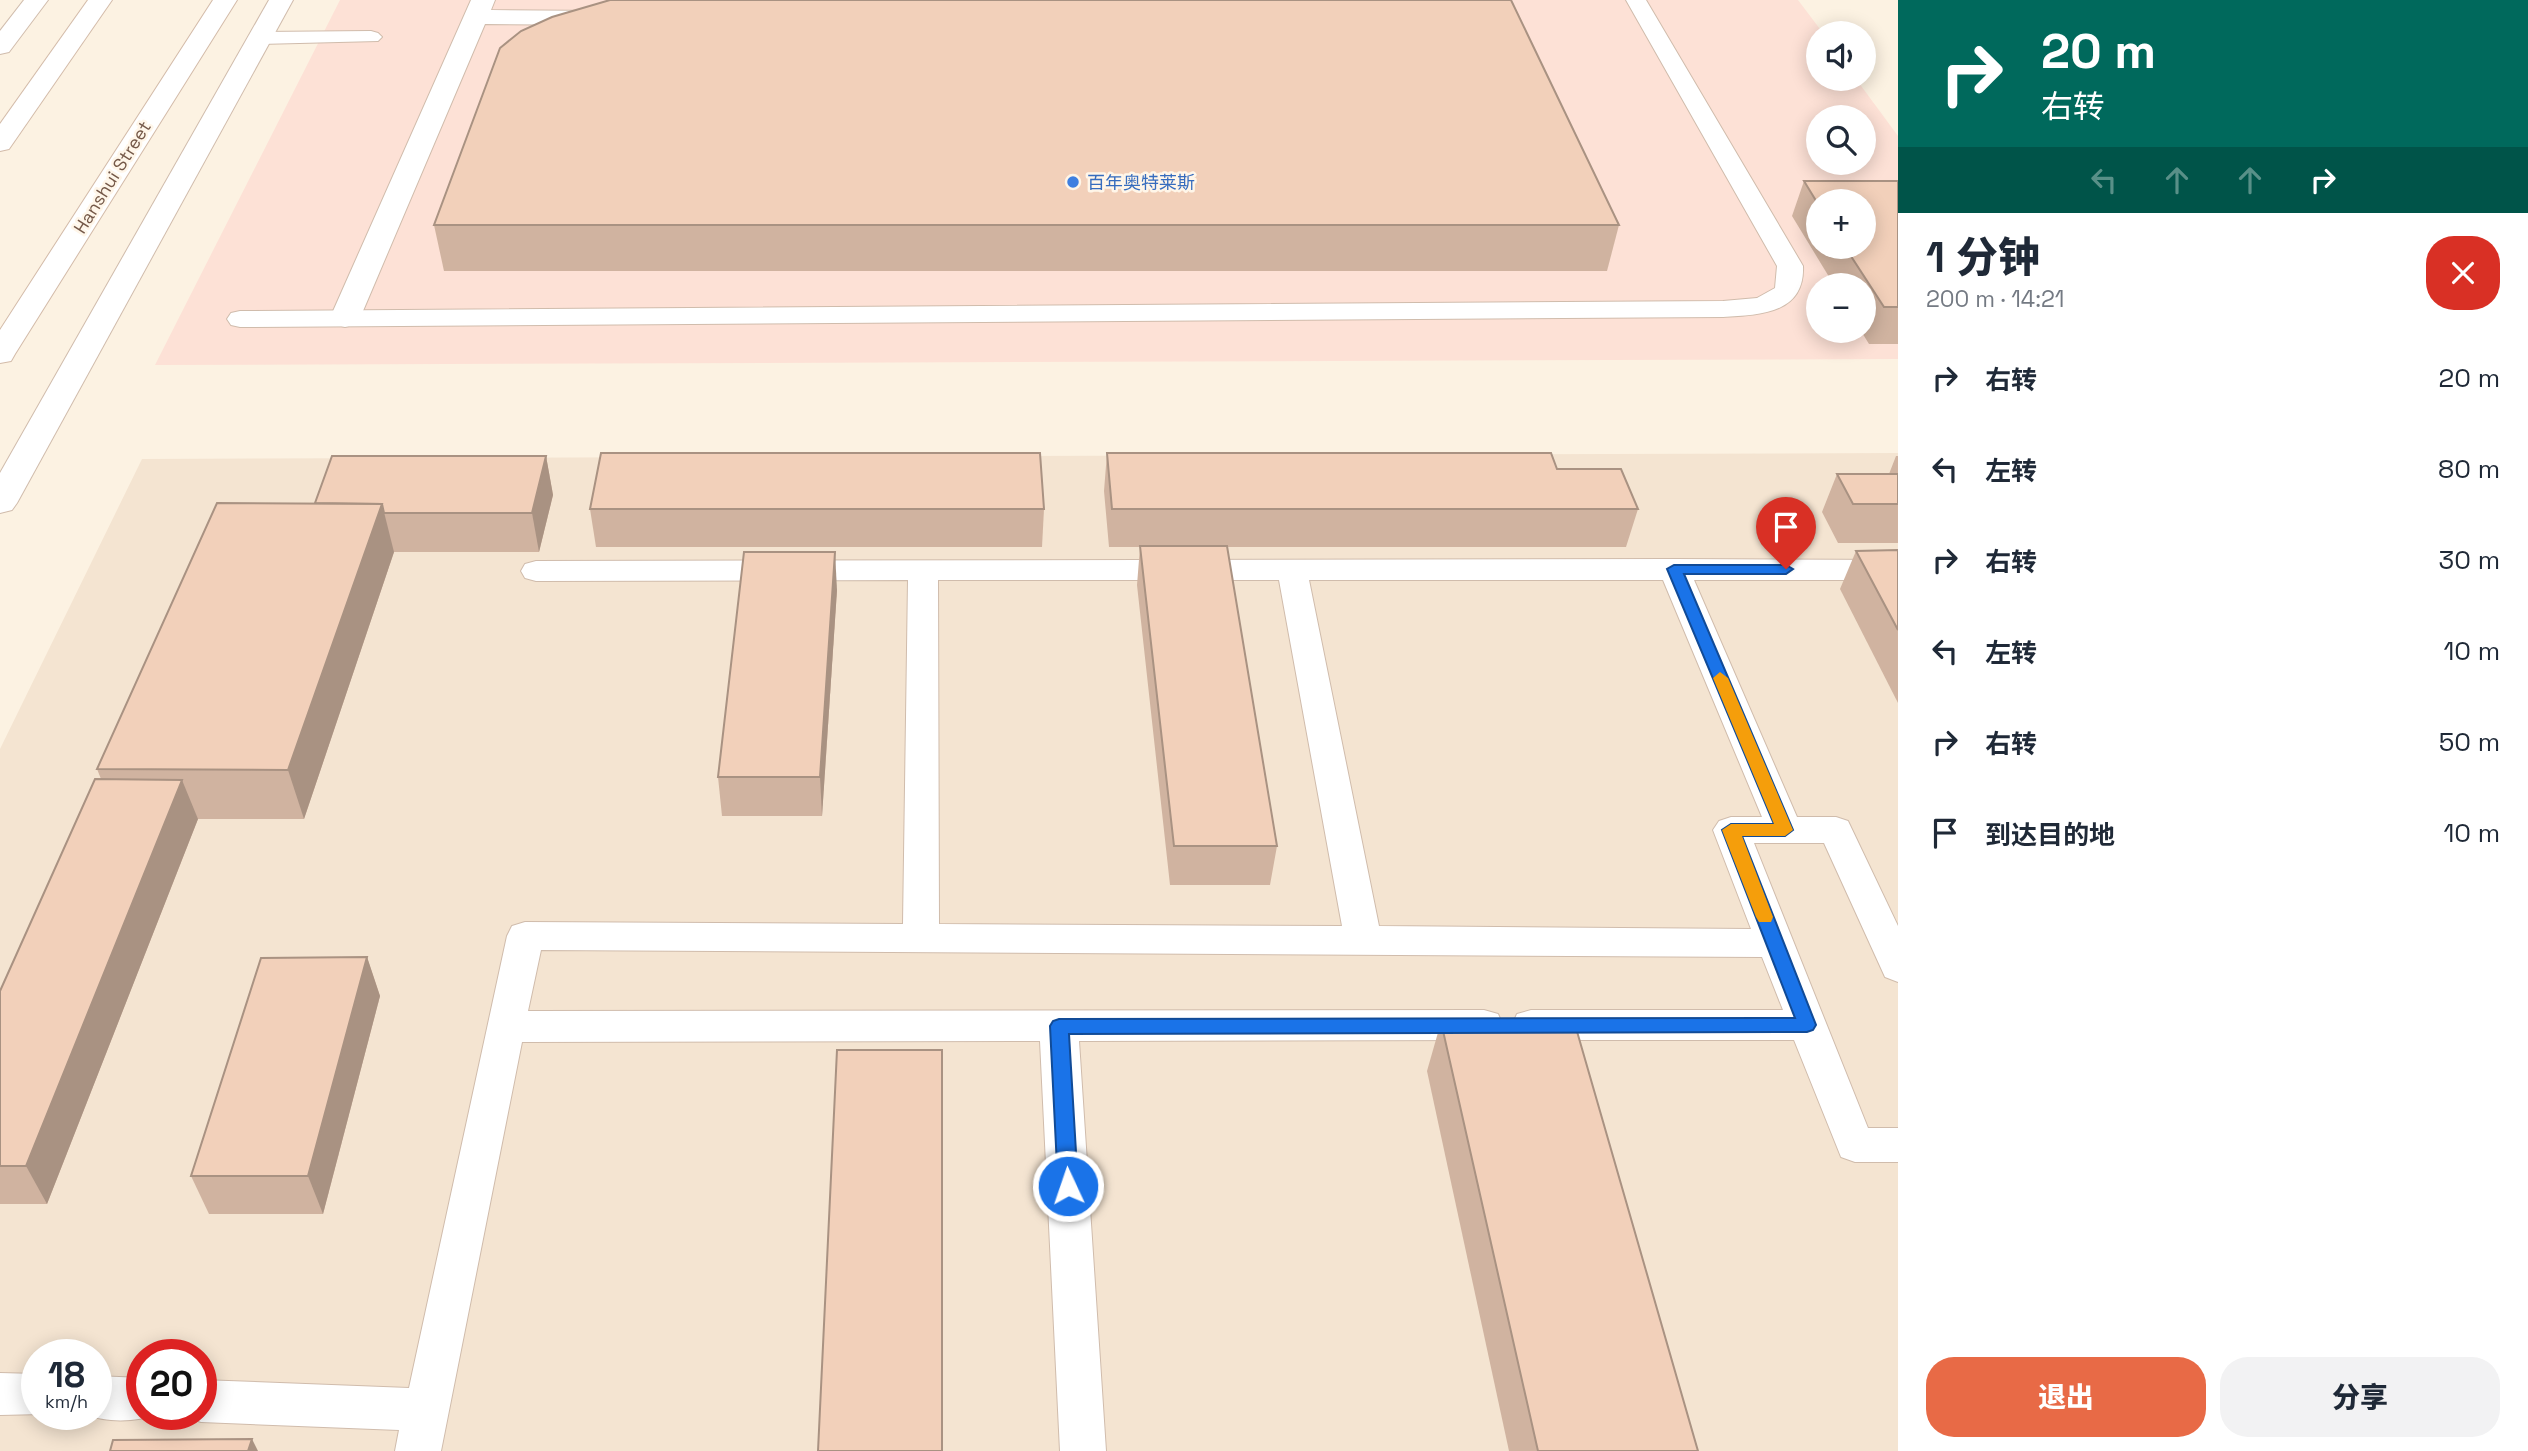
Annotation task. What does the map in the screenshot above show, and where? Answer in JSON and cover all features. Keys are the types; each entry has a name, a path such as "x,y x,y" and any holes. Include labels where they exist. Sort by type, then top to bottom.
{"street":[{"path":"0,47 36,0"},
{"path":"0,143 100,0"},
{"name":"Hanshui Street","path":"0,354 225,0"},
{"path":"8,489 281,0"},
{"path":"345,318 479,9 626,18"},
{"path":"0,441 8,489"}],"lane":[{"path":"240,319 1723,309 1750,308 1772,302 1787,293 1793,280 1790,266 1636,0"},
{"path":"260,38 372,37"},
{"path":"1674,569 1785,830"},
{"path":"1292,570 1363,941"},
{"path":"536,571 1898,570"},
{"path":"921,939 923,571"},
{"path":"1898,967 1888,922 1836,830 1731,830 1855,1145 1898,1145"},
{"path":"217,1403 422,1430 525,936 1775,943"},
{"path":"507,1027 1807,1025"},
{"path":"1059,1026 1083,1451"},
{"path":"0,1394 21,1395"}],"shaded area":[{"name":"百年奥特莱斯","path":"340,0 1798,0 1814,21 1806,21 1806,91 1865,91 1875,105 1806,105 1806,175 1876,175 1876,106 1898,136 1898,359 155,365"},
{"path":"1898,453 1898,1451 0,1451 0,749 142,459"}],"building":[{"path":"610,0 1511,0 1619,225 434,225 500,48 521,31 552,17"},
{"path":"1804,181 1898,181 1898,307 1884,307 1876,295 1876,273 1862,273 1853,259 1876,259 1876,189 1809,189"},
{"path":"601,453 1040,453 1044,509 590,509"},
{"path":"1107,453 1551,453 1557,469 1621,469 1638,509 1112,509"},
{"path":"332,456 546,456 532,513 384,513 382,504 315,503"},
{"path":"1837,474 1898,474 1898,504 1853,504"},
{"path":"217,503 382,504 288,770 97,769"},
{"path":"1140,546 1227,546 1277,846 1174,846"},
{"path":"1898,550 1898,630 1856,551"},
{"path":"744,552 835,552 820,777 718,777"},
{"path":"95,779 182,780 26,1166 0,1166 0,991"},
{"path":"367,957 308,1176 191,1176 261,958"},
{"path":"1574,1021 1698,1451 1538,1451 1441,1022"},
{"path":"837,1050 942,1050 942,1451 818,1451"},
{"path":"252,1439 248,1451 110,1451 113,1440"}],"slow traffic":[{"path":"1720,678 1785,830 1731,830 1765,917"}],"place":[{"name":"百年奥特莱斯","path":"1073,182"}],"route":[{"path":"1068,1186 1059,1026 1807,1025 1731,830 1785,830 1674,569 1786,569"}]}
